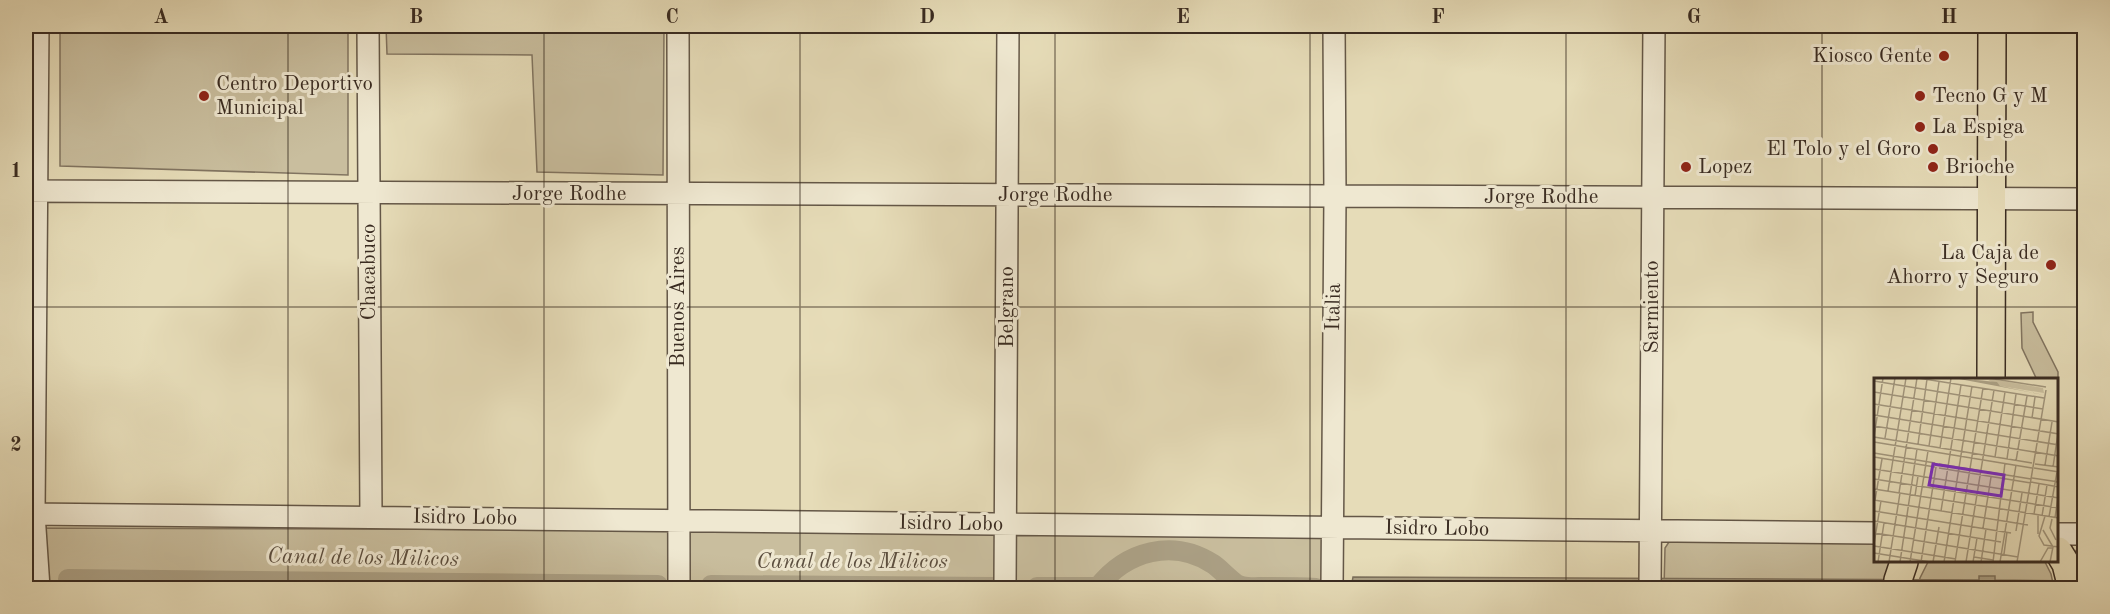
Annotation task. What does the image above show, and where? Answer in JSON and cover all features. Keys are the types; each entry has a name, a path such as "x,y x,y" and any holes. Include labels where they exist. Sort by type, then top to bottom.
{"main road":[{"path":"1975,26 1991,378"},
{"path":"1974,378 1992,26"},
{"path":"2059,553 2066,564 2072,588"},
{"path":"1897,588 1903,563"}],"street":[{"path":"38,26 31,192 30,514 39,588"},
{"name":"Chacabuco","path":"368,26 371,518"},
{"name":"Buenos Aires","path":"678,26 679,588"},
{"name":"Belgrano","path":"1005,588 1008,26"},
{"name":"Italia","path":"1332,588 1334,26"},
{"name":"Sarmiento","path":"1650,588 1654,26"},
{"name":"Jorge Rodhe","path":"31,192 2085,199"},
{"name":"Isidro Lobo","path":"30,514 1874,533"},
{"path":"2059,534 2085,534"}],"shaded area":[{"name":"Centro Deportivo Municipal","path":"60,26 348,26 348,175 60,166"},
{"path":"386,26 664,26 663,175 537,172 532,55 387,54"},
{"path":"2033,312 2033,322 2058,372 2058,378 2036,378 2022,348 2021,313"},
{"path":"26,528 1333,532 1329,588 26,588"},
{"path":"1671,539 1874,539 1874,563 1897,563 1891,580 1664,588 1665,548"},
{"path":"2084,544 2084,588 2073,555 2079,546"},
{"path":"1928,563 2046,563 2054,588 1918,588"}],"water":[{"path":"1979,576 1995,576 1995,580 2084,581 2084,588 1351,588 1353,577 1979,580"}],"waterway":[{"name":"Canal de los Milicos","path":"1037,587 1098,587 1109,575 1136,557 1166,550 1198,556 1213,564 1235,583 1242,586 1316,588"},
{"name":"Canal de los Milicos","path":"68,579 658,585"},
{"name":"Canal de los Milicos","path":"711,585 993,587"}],"place":[{"name":"Kiosco Gente","path":"1944,56"},
{"name":"Centro Deportivo Municipal","path":"204,96"},
{"name":"Tecno G y M","path":"1920,96"},
{"name":"La Espiga","path":"1920,127"},
{"name":"El Tolo y el Goro","path":"1933,149"},
{"name":"Lopez","path":"1686,167"},
{"name":"Brioche","path":"1933,167"},
{"name":"La Caja de Ahorro y Seguro","path":"2051,265"}]}
